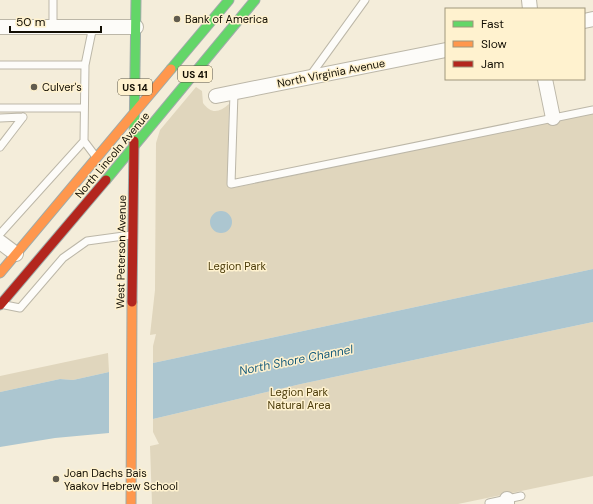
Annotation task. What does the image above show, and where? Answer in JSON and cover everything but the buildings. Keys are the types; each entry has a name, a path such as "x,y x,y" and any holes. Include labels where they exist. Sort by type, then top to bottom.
{"main road":[{"name":"West Peterson Avenue","path":"131,504 131,351 134,234 136,0"},
{"name":"North Lincoln Avenue","path":"0,273 229,0"},
{"name":"North Lincoln Avenue","path":"0,304 134,148 255,0"}],"street":[{"path":"0,27 136,27"},
{"name":"North Virginia Avenue","path":"216,96 445,50"},
{"path":"545,80 553,118"},
{"path":"0,242 16,254"}],"lane":[{"path":"53,0 53,27"},
{"path":"308,78 366,0"},
{"path":"93,26 85,65 84,141 97,158"},
{"path":"0,65 85,65"},
{"path":"234,93 231,184 593,110"},
{"path":"0,108 84,108"},
{"path":"0,118 22,117 0,146"},
{"path":"0,234 84,141"},
{"path":"0,304 20,308 63,258 87,242 134,234"},
{"path":"489,503 507,502 521,496"}],"green space":[{"name":"Legion Park","path":"196,87 202,91 203,103 212,111 218,111 229,104 228,184 233,188 593,113 593,269 153,363 153,346 156,334 150,335 155,290 156,143 160,130"},
{"name":"Legion Park Natural Area","path":"593,322 593,476 458,504 152,504 150,446 159,444 153,432 153,419 301,384"},
{"path":"108,353 109,372 73,380 60,379 0,392 0,376"}],"water":[{"path":"217,211 225,211 232,218 232,226 225,233 217,233 210,226 210,218"},
{"name":"North Shore Channel","path":"593,269 593,322 301,384 153,419 153,406 109,415 109,433 55,438 0,447 0,392 60,379 73,380 109,372 109,378 153,370 153,363"}],"pier":[{"path":"153,361 153,421 151,420 151,408 111,416 111,433 109,435 109,370 111,371 111,376 151,368 151,363"}],"traffic: fast":[{"path":"134,141 136,0"},
{"path":"171,69 229,0"},
{"path":"106,180 255,0"}],"traffic: slow":[{"path":"0,273 171,69"},
{"path":"131,504 132,302"}],"traffic: jam":[{"path":"132,302 134,141"},
{"path":"0,305 106,180"}],"place":[{"name":"Bank of America","path":"177,19"},
{"name":"Culver's","path":"34,87"},
{"name":"Joan Dachs Bais Yaakov Hebrew School","path":"56,479"}]}
